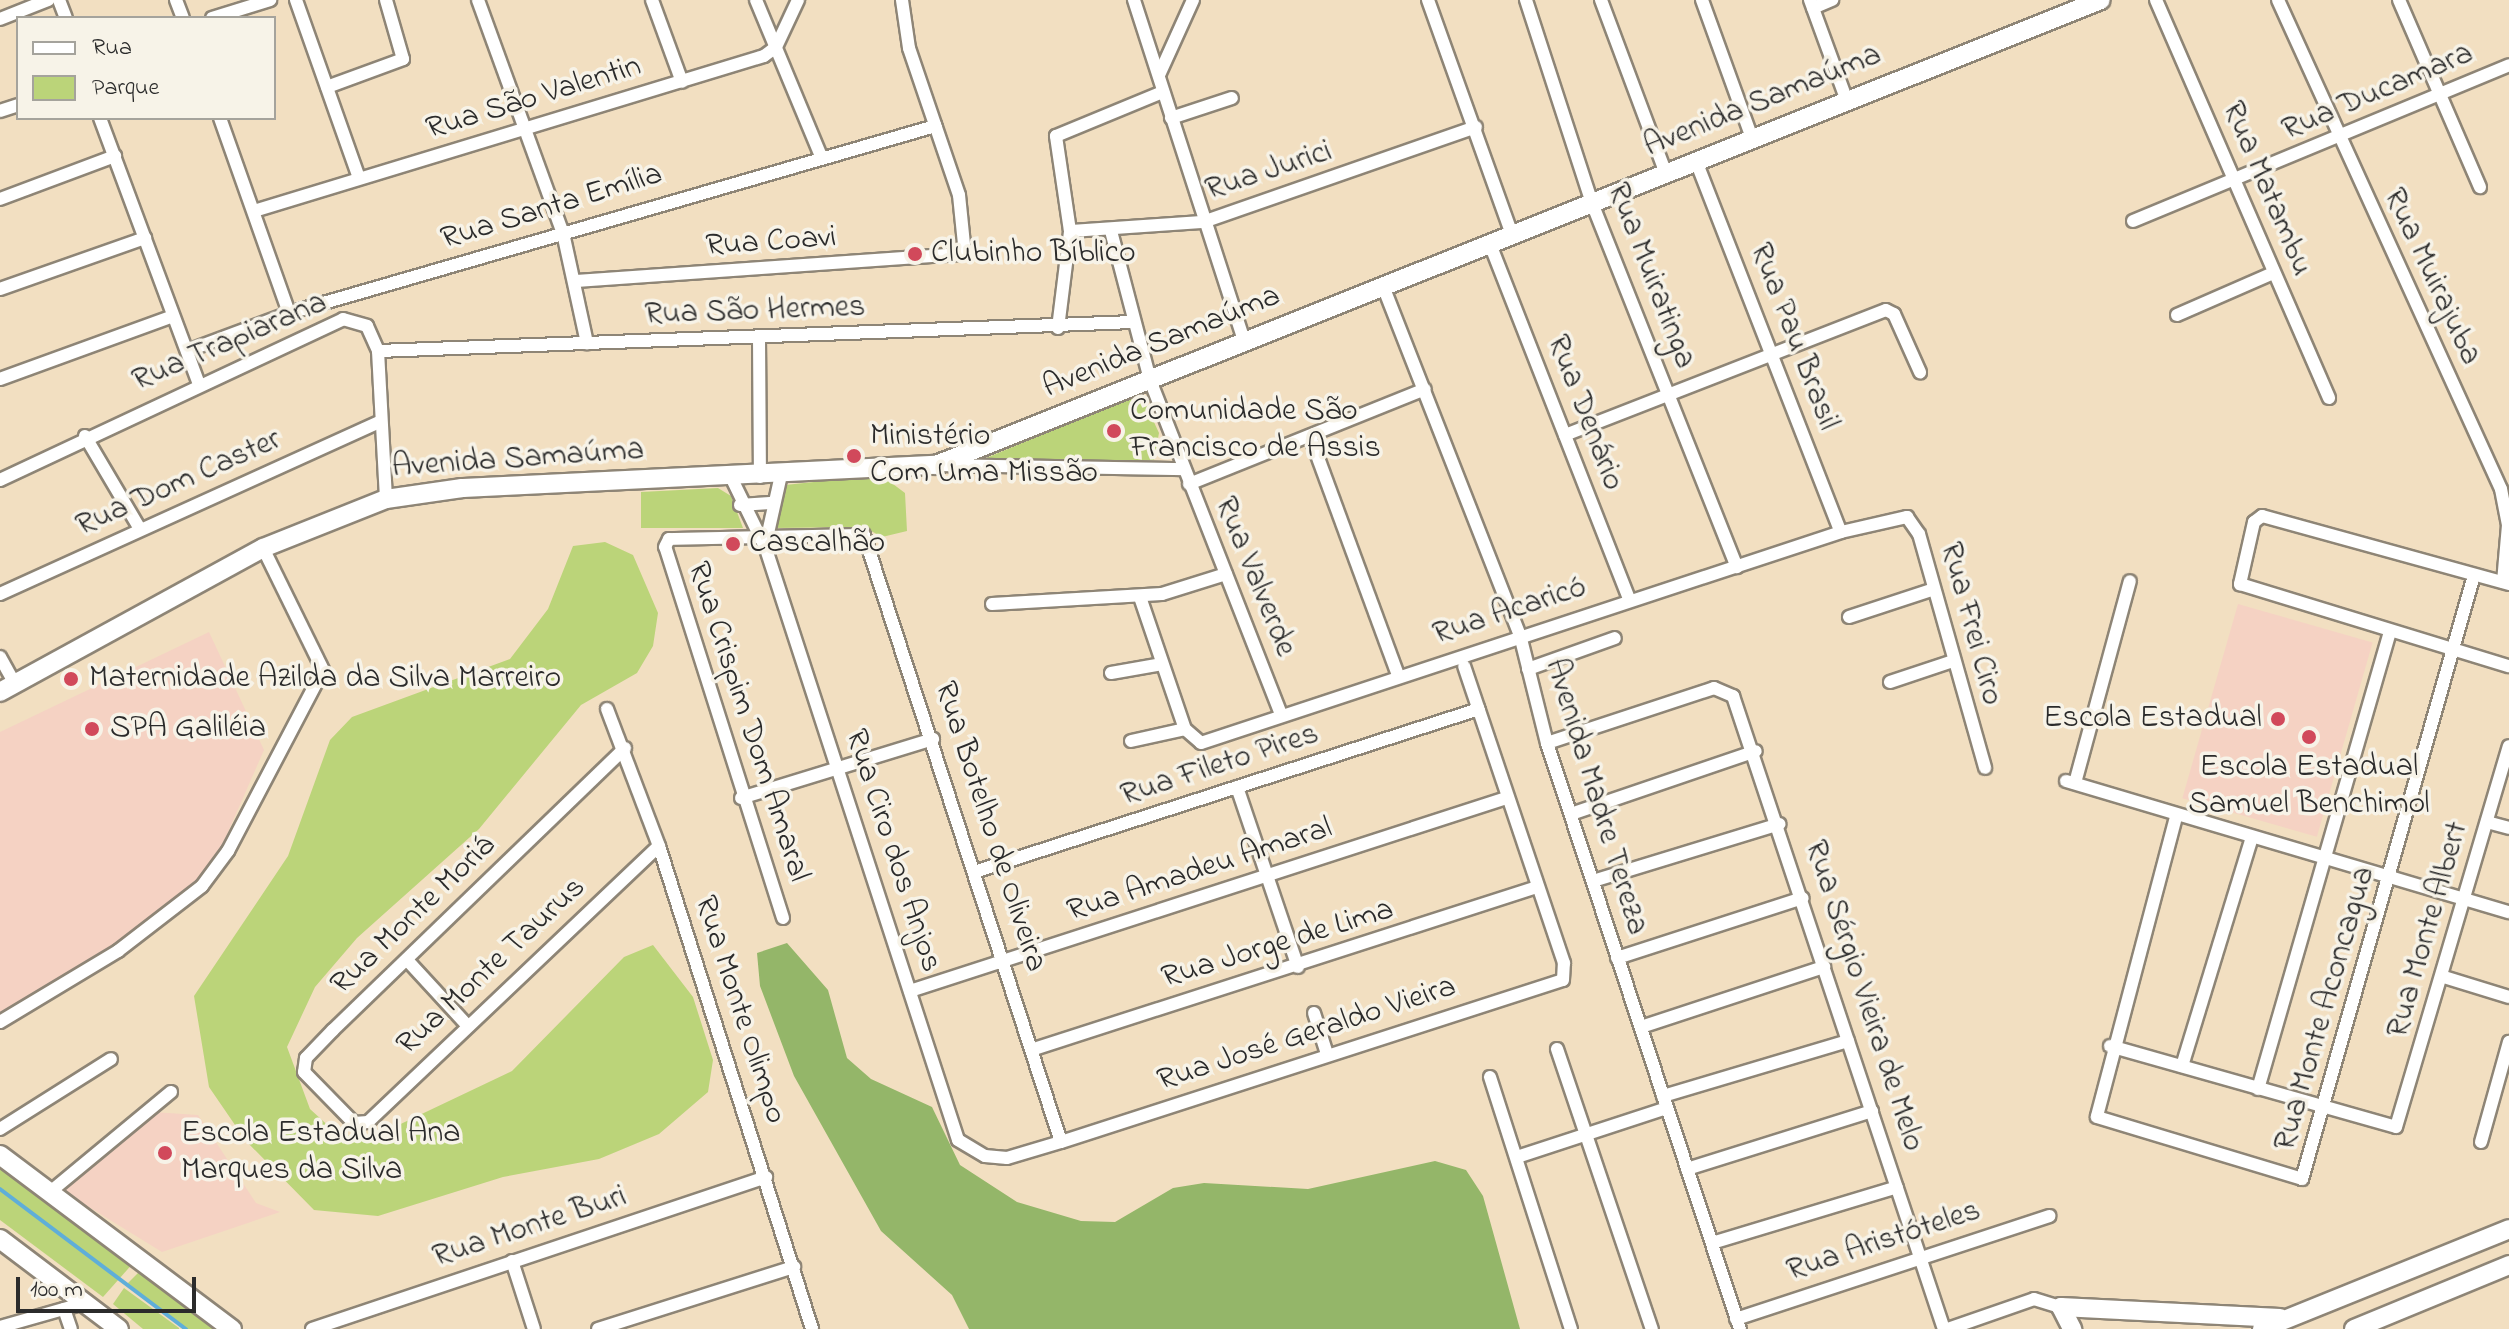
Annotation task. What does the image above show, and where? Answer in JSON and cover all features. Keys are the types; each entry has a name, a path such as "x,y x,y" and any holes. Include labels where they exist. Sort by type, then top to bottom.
{"street":[{"path":"0,19 48,0"},
{"path":"218,16 270,0"},
{"path":"296,0 359,178"},
{"path":"327,87 403,59 386,0"},
{"path":"478,0 522,130 563,233 587,343"},
{"path":"652,0 682,82"},
{"path":"756,0 820,154"},
{"path":"776,47 798,0"},
{"path":"902,0 909,48 935,126"},
{"path":"1134,0 1203,222 1244,341"},
{"path":"1159,75 1193,0"},
{"path":"1428,0 1476,127 1512,235"},
{"name":"Rua Muiratinga","path":"1526,0 1592,203 1737,567"},
{"path":"1601,0 1666,174"},
{"path":"1702,0 1752,138"},
{"path":"1832,0 1812,4 1847,101"},
{"name":"Avenida Samaúma","path":"8,688 263,548 386,499 462,488 760,477 936,465 2101,0"},
{"name":"Rua Matambu","path":"2156,0 2329,398"},
{"name":"Rua Muirajuba","path":"2278,0 2505,501 2506,583"},
{"path":"2399,0 2480,187"},
{"name":"Rua São Valentin","path":"254,211 682,82 776,47"},
{"name":"Rua Ducamara","path":"2133,221 2340,138 2509,65"},
{"path":"1058,328 1070,231 1056,136 1163,92"},
{"path":"1171,118 1232,98"},
{"path":"101,120 198,382"},
{"path":"221,120 289,313"},
{"name":"Rua Santa Emília","path":"187,351 289,313 820,154 935,126"},
{"name":"Rua Coavi","path":"575,281 968,251 959,195 935,126"},
{"name":"Rua Jurici","path":"1070,231 1111,231 1203,222 1476,127"},
{"path":"0,199 115,156"},
{"name":"Rua Pau Brasil","path":"1696,161 1841,532"},
{"name":"Rua Valverde","path":"1111,231 1150,380 1182,469 1281,714"},
{"path":"0,289 145,238"},
{"name":"Rua Denário","path":"1490,244 1630,601"},
{"path":"2177,315 2273,273"},
{"name":"Avenida Madre Tereza","path":"1383,286 1520,635 1547,743 1738,1324"},
{"path":"1565,435 1891,310 1920,372"},
{"path":"0,379 173,316"},
{"name":"Rua Trapiarana","path":"0,480 198,382 343,319 367,326 378,351"},
{"name":"Rua São Hermes","path":"378,351 1058,328 1133,322"},
{"path":"759,338 760,477"},
{"path":"378,351 386,499"},
{"path":"1189,484 1425,389"},
{"name":"Rua Dom Caster","path":"0,594 380,422"},
{"path":"85,436 140,529"},
{"path":"1310,436 1398,675"},
{"path":"936,465 1182,469"},
{"path":"763,540 770,503 781,475"},
{"name":"Rua Ciro dos Anjos","path":"731,477 740,505 763,540 958,1140 997,1158 1061,1142"},
{"path":"740,505 770,503"},
{"path":"2506,583 2258,517 2240,584 2390,633 2509,666"},
{"name":"Rua Frei Ciro","path":"1841,532 1913,519 1985,768"},
{"name":"Rua Botelho de Oliveira","path":"763,540 860,532 1007,961 1061,1142"},
{"name":"Rua Acaricó","path":"1185,729 1195,741 1841,532"},
{"name":"Rua Crispim Dom Amaral","path":"763,540 665,542 741,798 783,918"},
{"path":"0,1022 84,974 218,871 323,670 263,548"},
{"path":"992,604 1140,597 1226,574"},
{"name":"Rua Monte Aconcagua","path":"2110,1046 2097,1117 2302,1179 2325,1110 2391,879 2474,575"},
{"path":"2130,581 2071,782 2176,817 2509,912"},
{"path":"1849,617 1934,589"},
{"path":"1131,741 1185,729 1140,597"},
{"path":"2258,1089 2322,857 2390,633"},
{"path":"1528,669 1615,638"},
{"path":"0,657 8,688"},
{"path":"1890,682 1953,661"},
{"path":"1111,673 1162,664"},
{"path":"1464,666 1537,887"},
{"name":"Rua Sérgio Vieira de Melo","path":"1547,743 1722,686 1733,696 1756,751 1848,1041 1946,1329"},
{"name":"Rua Monte Olimpo","path":"607,709 625,748 659,846 812,1329"},
{"name":"Rua Fileto Pires","path":"977,871 1479,709"},
{"path":"741,798 933,739"},
{"name":"Rua Monte Albert","path":"2325,1110 2396,1127 2444,977 2509,746"},
{"name":"Rua Monte Moriá","path":"360,1124 327,1099 302,1065 625,748"},
{"path":"1571,814 1756,751"},
{"path":"1237,787 1298,967"},
{"name":"Rua Amadeu Amaral","path":"910,991 1506,798"},
{"path":"2176,817 2110,1046 2325,1110"},
{"path":"2487,822 2509,828"},
{"path":"1593,881 1780,824"},
{"path":"2182,1066 2252,837"},
{"name":"Rua Monte Taurus","path":"360,1124 659,846"},
{"name":"Rua Jorge de Lima","path":"1034,1049 1298,967 1537,887"},
{"name":"Rua José Geraldo Vieira","path":"1061,1142 1566,976 1537,887"},
{"path":"1617,958 1803,898"},
{"path":"408,961 466,1024"},
{"path":"1641,1027 1824,967"},
{"path":"2444,977 2509,997"},
{"path":"1314,1013 1327,1054"},
{"path":"1517,1157 1586,1136 1665,1102 1848,1041"},
{"path":"2481,1142 2509,1042"},
{"path":"1557,1049 1652,1329"},
{"path":"0,1129 111,1059"},
{"path":"1490,1077 1571,1329"},
{"path":"50,1192 171,1092"},
{"path":"1687,1169 1872,1111"},
{"path":"0,1155 232,1329"},
{"name":"Rua Monte Buri","path":"312,1329 766,1177"},
{"path":"1712,1243 1897,1187"},
{"name":"Rua Aristóteles","path":"1738,1324 1921,1256 2049,1216"},
{"path":"2262,1329 2509,1229"},
{"path":"0,1239 119,1329"},
{"path":"512,1261 534,1329"},
{"path":"2354,1329 2509,1265"},
{"path":"598,1329 794,1267"},
{"path":"1946,1329 2034,1299 2061,1307 2287,1318"},
{"path":"0,1327 85,1303"},
{"path":"2061,1307 2072,1329"},
{"path":"64,1309 71,1329"}],"shaded area":[{"name":"Escola Estadual","path":"2238,604 2373,643 2317,837 2182,798"},
{"path":"209,632 264,750 217,857 197,883 119,943 0,1016 0,732"},
{"name":"Escola Estadual Ana Marques da Silva","path":"153,1112 198,1115 256,1203 280,1212 162,1252 63,1191"}],"green space":[{"path":"1141,394 1159,433 1154,460 1035,465 986,458"},
{"path":"881,475 905,493 907,531 882,537 864,527 773,528 785,485"},
{"path":"718,488 731,496 743,528 641,528 641,492"},
{"path":"605,542 633,555 658,613 653,646 637,673 581,705 479,829 357,938 315,987 287,1047 310,1109 334,1131 367,1140 512,1071 624,957 653,945 693,997 713,1060 708,1092 659,1134 599,1159 503,1177 378,1216 314,1210 246,1141 209,1087 194,996 288,856 330,740 352,717 510,659 548,609 573,546"},
{"path":"787,943 828,990 847,1058 871,1079 932,1107 960,1165 1017,1202 1081,1221 1115,1222 1173,1188 1204,1183 1308,1189 1435,1161 1466,1170 1483,1196 1520,1329 969,1329 952,1295 881,1231 794,1076 760,986 757,953"},
{"path":"0,1168 135,1261 103,1297 0,1220"},
{"path":"143,1268 214,1329 183,1329 127,1284"},
{"path":"124,1288 179,1329 143,1329 113,1304"}],"waterway":[{"path":"0,1189 186,1329"}],"place":[{"name":"Clubinho Bíblico","path":"915,254"},
{"name":"Comunidade São Francisco de Assis","path":"1114,431"},
{"name":"Ministério Com Uma Missão","path":"854,456"},
{"name":"Cascalhão","path":"733,544"},
{"name":"Maternidade Azilda da Silva Marreiro","path":"71,679"},
{"name":"Escola Estadual","path":"2278,719"},
{"name":"SPA Galiléia","path":"92,729"},
{"name":"Escola Estadual Samuel Benchimol","path":"2309,737"},
{"name":"Escola Estadual Ana Marques da Silva","path":"165,1153"}]}
